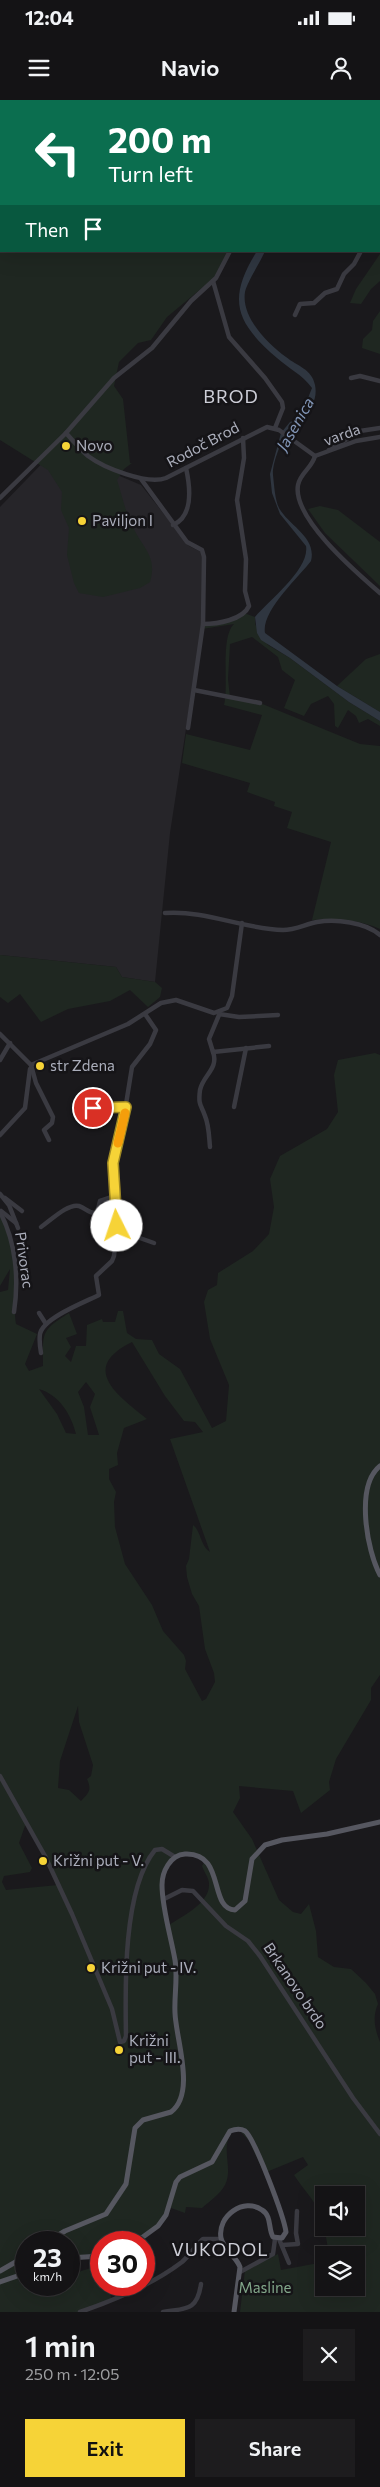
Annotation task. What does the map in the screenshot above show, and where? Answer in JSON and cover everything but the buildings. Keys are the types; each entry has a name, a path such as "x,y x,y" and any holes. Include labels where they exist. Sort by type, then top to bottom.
{"main road":[{"path":"380,1466 370,1480 366,1508 369,1545 380,1575"},
{"path":"65,2231 106,2214 126,2184 135,2128 143,2120 171,2112 180,2098 183,2071 174,2012 176,1968 164,1899 163,1877 169,1863 175,1857 189,1854 197,1856 207,1863 214,1872 222,1902 228,1909 235,1910 241,1907 245,1901 252,1859 265,1845 282,1840 327,1834 380,1822"},
{"path":"151,2231 158,2226 166,2215 176,2182 180,2177 204,2168 212,2162 220,2152 228,2133 238,2129 244,2131 250,2138 269,2180 286,2230 285,2236 277,2239 271,2234 266,2213 259,2208 248,2206 238,2208 227,2216 222,2225 221,2239 238,2262 240,2272 234,2312"},
{"path":"0,2271 15,2262"},
{"path":"0,2282 15,2277"}],"street":[{"path":"0,498 66,434 114,378 152,348 191,301 213,282 229,252"},
{"path":"295,315 300,304 314,303 325,294 337,289 343,276 354,264 360,252"},
{"path":"213,282 229,337 265,378 282,402 283,408 277,429"},
{"path":"351,378 360,376 380,381"},
{"path":"328,453 329,450 360,431 380,428"},
{"name":"Rodoč Brod","path":"66,434 94,460 141,479 160,480 261,429 277,429"},
{"name":"varda","path":"277,429 315,456 328,453 356,441 380,437"},
{"path":"203,624 219,623 237,617 246,611 249,606 245,591 244,545 237,500 244,458 243,438"},
{"path":"315,456 299,481 297,492 301,506 322,537 380,593"},
{"path":"173,525 182,520 188,505 189,483 186,468"},
{"path":"141,479 173,525 188,542 203,553 205,564 203,624 188,728"},
{"path":"194,690 260,703"},
{"path":"165,913 187,912 282,930 318,922 345,923 369,927 380,935"},
{"path":"210,1147 205,1116 200,1108 200,1099 203,1082 213,1067 213,1052 209,1039 219,1014 227,1008 231,1001 242,923"},
{"path":"31,1065 128,1024 145,1014 155,1005 172,1000 209,1012 239,1017 278,1015"},
{"path":"41,1353 40,1335 46,1324 99,1295 96,1276 114,1258 117,1230 113,1163 126,1107 132,1067 150,1044 156,1032 155,1026 145,1014"},
{"path":"0,1034 31,1065 36,1083 53,1117 52,1123 44,1130 49,1140"},
{"path":"0,1060 10,1043"},
{"path":"213,1052 269,1046"},
{"path":"234,1107 246,1048"},
{"path":"0,1135 27,1104 31,1065"},
{"path":"93,1108 126,1107"},
{"path":"2,1195 22,1211"},
{"path":"0,1211 17,1225 2,1195"},
{"path":"41,1226 73,1206 80,1206 92,1213 97,1213 100,1201 115,1196"},
{"name":"Privorac","path":"0,1211 9,1234 16,1272 18,1288 14,1312"},
{"path":"117,1230 154,1243"},
{"path":"39,1313 46,1324"},
{"path":"0,1776 45,1856 72,1914 112,2010 120,2042 126,2038 124,1977 137,1886 144,1868 155,1850 162,1849 175,1857"},
{"name":"Brkanovo brdo","path":"164,1899 182,1890 193,1891 226,1926 248,1941 266,1963 352,2098 380,2134"},
{"path":"282,2245 298,2244 296,2211"},
{"path":"80,2312 150,2282 180,2263 203,2239 221,2239"},
{"path":"277,2239 282,2245 289,2263"},
{"path":"240,2272 273,2254 277,2239"},
{"path":"163,2312 190,2309 198,2299 201,2284"}],"shaded area":[{"path":"56,449 141,485 189,546 201,552 205,567 203,618 170,833 155,982 122,977 116,967 0,955 0,507"}],"green space":[{"path":"0,252 230,252 220,273 167,317 151,340 138,343 119,362 114,386 123,399 130,463 132,463 124,469 117,480 125,509 150,558 152,573 150,582 140,588 103,597 79,593 74,583 67,555 69,528 61,510 62,492 48,470 0,440"},
{"path":"380,254 380,281 371,289 361,304 350,303 356,289"},
{"path":"380,311 380,354 362,348 363,339 372,330 373,321"},
{"path":"320,506 338,510 380,542 380,586 325,533 308,509"},
{"path":"244,613 255,617 255,624 268,645 290,658 349,702 380,721 380,726 368,719 359,723 356,716 348,710 338,728 335,726 334,704 328,696 311,704 304,716 284,708 295,680 282,670 278,657 252,637 230,644 228,679 230,697 260,703 360,744 380,746 380,929 346,920 312,920 331,842 287,828 292,812 274,806 275,802 247,792 250,783 182,763 186,734 250,750 262,715 224,705 227,639 234,624 202,629 203,624 212,624"},
{"path":"380,654 380,712 337,686 366,659"},
{"path":"0,955 116,967 122,977 155,982 162,988 160,997 148,1007 130,990 110,1001 68,1009 41,1022 20,994 8,1003 0,997"},
{"name":"Masline","path":"375,1053 380,1055 380,1675 371,1688 371,1700 336,1759 329,1782 330,1790 301,1813 293,1791 239,1786 240,1798 233,1812 252,1839 279,1900 293,1912 301,1914 309,1904 316,1931 318,1957 334,1967 351,1969 375,1994 378,2004 375,2019 380,2042 380,2312 240,2312 245,2270 278,2254 281,2270 315,2264 315,2296 365,2296 365,2246 328,2246 326,2236 365,2236 365,2186 315,2186 315,2204 294,2175 308,2165 303,2157 264,2173 249,2141 240,2131 233,2131 227,2144 228,2171 223,2188 202,2208 186,2207 185,2213 171,2208 165,2221 152,2231 90,2231 90,2258 80,2259 80,2231 15,2231 15,2296 80,2296 80,2271 90,2268 90,2296 111,2296 112,2299 80,2312 0,2312 0,1292 8,1290 10,1269 0,1286 0,1212 11,1242 15,1265 16,1324 37,1334 25,1364 29,1371 43,1366 45,1334 53,1324 69,1313 77,1334 66,1338 71,1347 65,1356 71,1362 76,1346 86,1346 87,1325 102,1319 103,1322 115,1322 118,1311 123,1311 127,1333 136,1339 152,1340 159,1354 180,1369 212,1428 226,1421 229,1385 210,1339 204,1302 208,1290 217,1285 218,1273 253,1251 269,1234 274,1207 270,1179 280,1156 327,1129 338,1112 334,1075 338,1060","holes":["132,1342 165,1396 184,1421 195,1422 203,1432 170,1439 210,1552 204,1546 198,1531 193,1525 189,1559 186,1566 187,1577 192,1594 199,1606 205,1649 214,1673 215,1682 206,1699 202,1701 185,1669 186,1661 184,1655 163,1631 152,1605 125,1564 115,1527 114,1502 116,1492 109,1479 109,1469 118,1465 117,1453 124,1428 147,1419 115,1391 108,1381 106,1371 108,1362 116,1352","86,1382 95,1394 90,1407 99,1435 88,1435 84,1407 78,1392","39,1389 53,1396 63,1406 71,1419 76,1434 66,1433 57,1414","78,1706 79,1722 93,1765 91,1776 87,1779 89,1791 81,1801 69,1790 58,1788 60,1761","26,1823 58,1885 6,1890 2,1882 4,1876 30,1872 32,1868 19,1843","193,1855 205,1861 202,1866 209,1884 208,1891 200,1903 169,1925 162,1884 163,1876 175,1857"]}],"water":[{"name":"Jasenica","path":"256,252 264,252 246,288 245,301 247,311 257,329 271,344 311,375 316,394 306,415 282,442 276,456 273,471 279,508 306,538 312,553 311,561 275,605 265,624 265,633 337,686 380,712 380,721 349,702 290,658 261,640 257,633 255,617 287,584 302,564 306,555 306,546 280,514 272,493 270,474 281,433 290,422 296,419 306,403 312,388 263,345 244,321 240,309 239,296 248,268"}],"slow traffic":[{"path":"118,1143 125,1113"}],"place":[{"name":"Novo","path":"66,446"},
{"name":"Paviljon I","path":"82,521"},
{"name":"str Zdena","path":"40,1066"},
{"name":"Križni put - V.","path":"43,1861"},
{"name":"Križni put - IV.","path":"91,1968"},
{"name":"Križni put - III.","path":"119,2050"}],"district":[{"name":"BROD","path":"231,397"},
{"name":"VUKODOL","path":"220,2250"}],"route":[{"path":"93,1108 126,1107 113,1163 117,1226"}]}
